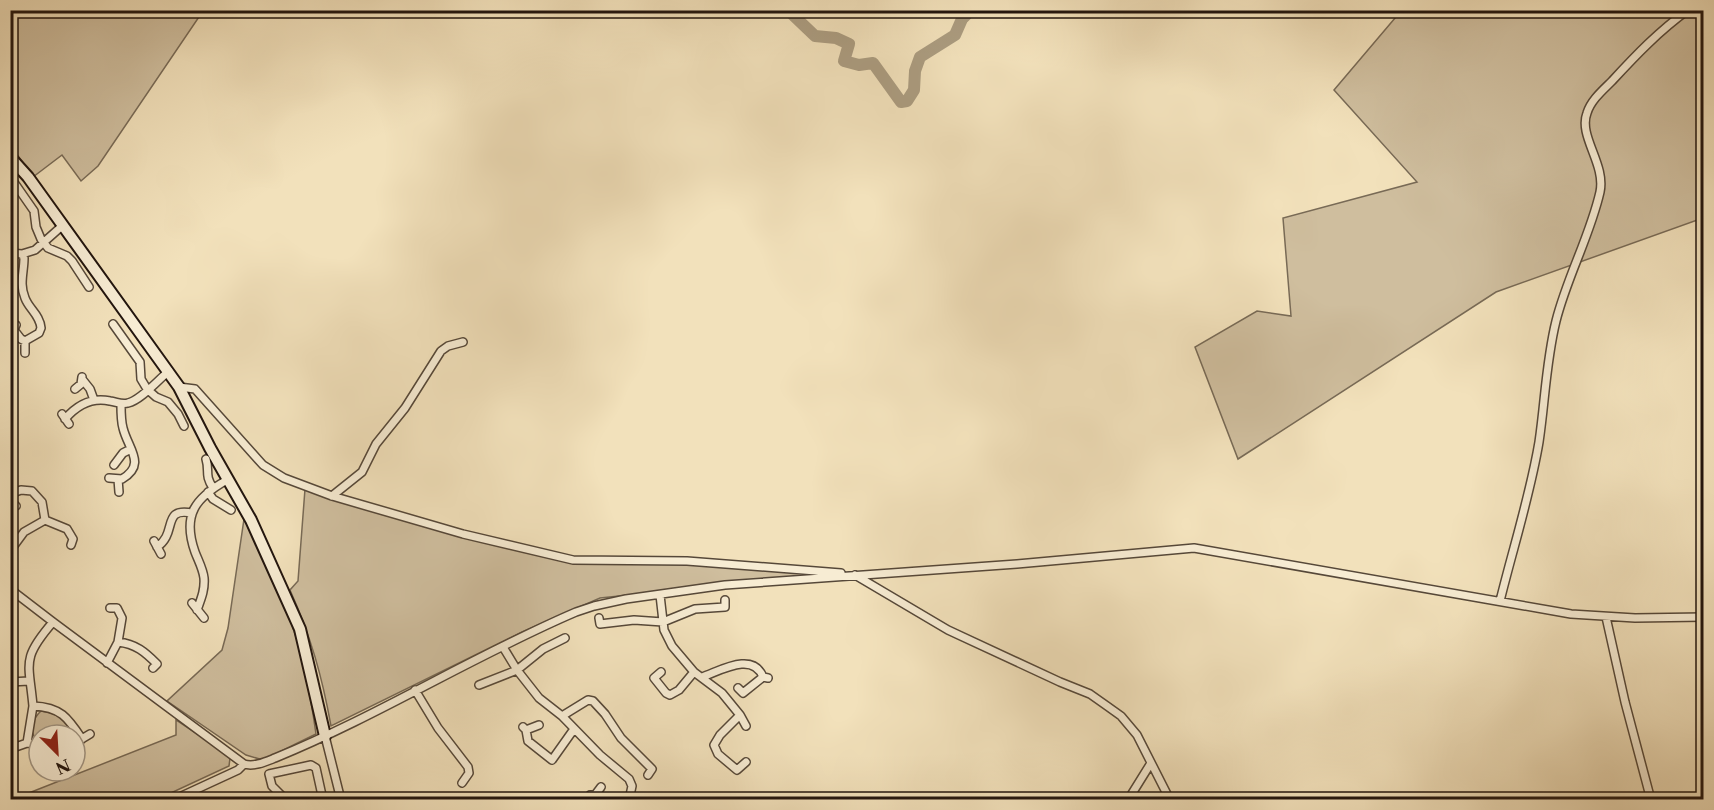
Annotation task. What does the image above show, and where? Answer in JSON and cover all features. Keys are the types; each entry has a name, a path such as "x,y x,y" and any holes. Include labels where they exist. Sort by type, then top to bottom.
{"street":[{"path":"1500,601 1539,441 1548,360 1556,318 1600,191 1599,168 1587,134 1586,116 1596,98 1635,56 1688,10"},
{"path":"10,157 28,177 169,371 251,520 300,629 341,800"},
{"path":"11,178 18,192 34,211 36,227 43,242 48,248 66,256 79,276 90,287"},
{"path":"10,253 22,255 35,250 62,226"},
{"path":"22,255 24,258 23,292 41,328 39,333 25,341"},
{"path":"113,324 140,362 141,379 147,389 156,397 168,402 184,426"},
{"path":"16,325 14,330 25,341"},
{"path":"25,341 25,353"},
{"path":"332,496 362,472 376,444 410,401 441,351 448,345 462,342"},
{"path":"65,419 75,408 94,400 121,404 134,401 169,371"},
{"path":"75,389 81,384 82,377 94,400"},
{"path":"179,387 195,389 269,470 295,483 332,496 463,534 573,560 687,561 855,574 948,630 1090,694 1121,716 1130,726 1170,800"},
{"path":"109,478 118,480 127,476 135,465 123,430 121,404"},
{"path":"117,464 123,453 131,449"},
{"path":"206,459 208,464 206,475 213,499 231,510"},
{"path":"118,480 119,492"},
{"path":"197,610 203,595 204,579 189,533 192,513 210,490 227,480"},
{"path":"10,494 21,490 32,491 42,502 45,520"},
{"path":"157,547 166,540 174,514 192,513"},
{"path":"45,520 67,529 73,539 71,545"},
{"path":"10,551 24,532 45,520"},
{"path":"10,589 107,663 244,764 250,766 274,759 325,735 551,622 594,606 725,585 1006,565 1194,548 1570,614 1606,617 1704,617"},
{"path":"660,595 664,630 672,646 694,672 722,693 747,726"},
{"path":"599,618 600,624 634,620 663,622 695,609 725,606 724,600"},
{"path":"192,603 204,618"},
{"path":"107,663 118,642 122,618 117,608 110,608"},
{"path":"1606,617 1650,800"},
{"path":"30,723 33,706 29,681 31,655 38,640 53,622"},
{"path":"479,685 517,670 543,649 565,638"},
{"path":"118,642 135,645 141,649 158,664 153,668"},
{"path":"503,647 517,670 539,698 562,716 600,755 629,779 632,786 628,800"},
{"path":"702,677 730,666 744,664 752,664 766,677 743,693 738,688"},
{"path":"662,672 654,678 670,695 679,690 694,672"},
{"path":"10,682 29,681"},
{"path":"416,690 438,728 468,767 469,773 462,783"},
{"path":"562,716 588,700 593,701 621,738 652,769 648,775"},
{"path":"33,706 42,706 61,712 70,723"},
{"path":"740,715 720,735 714,745 718,754 737,770 746,762"},
{"path":"538,725 524,728 528,741 552,760 574,729"},
{"path":"10,748 27,743"},
{"path":"1128,800 1151,763"},
{"path":"173,800 238,770 244,764"},
{"path":"286,800 272,786 269,774 311,765 316,768 323,800"},
{"path":"595,797 602,787"}],"shaded area":[{"path":"10,11 203,11 98,166 81,181 62,155 33,177 11,146"},
{"path":"1401,11 1703,11 1703,218 1496,292 1238,459 1195,347 1257,311 1291,316 1283,218 1417,182 1334,90"},
{"path":"305,489 459,536 571,563 681,563 738,566 823,575 600,598 522,632 331,726 315,657 290,590 298,581"},
{"path":"244,519 276,584 292,625 307,679 316,734 263,760 246,755 167,701 222,650 228,628"},
{"path":"41,711 52,713 66,723 34,723"},
{"path":"176,720 230,758 229,766 158,799 11,800 54,783 87,783 87,770 176,735"}],"waterway":[{"path":"794,10 793,15 815,36 836,38 849,44 844,61 859,65 873,63 901,102 907,101 914,90 915,71 920,57 955,35 962,19 971,10"}]}
